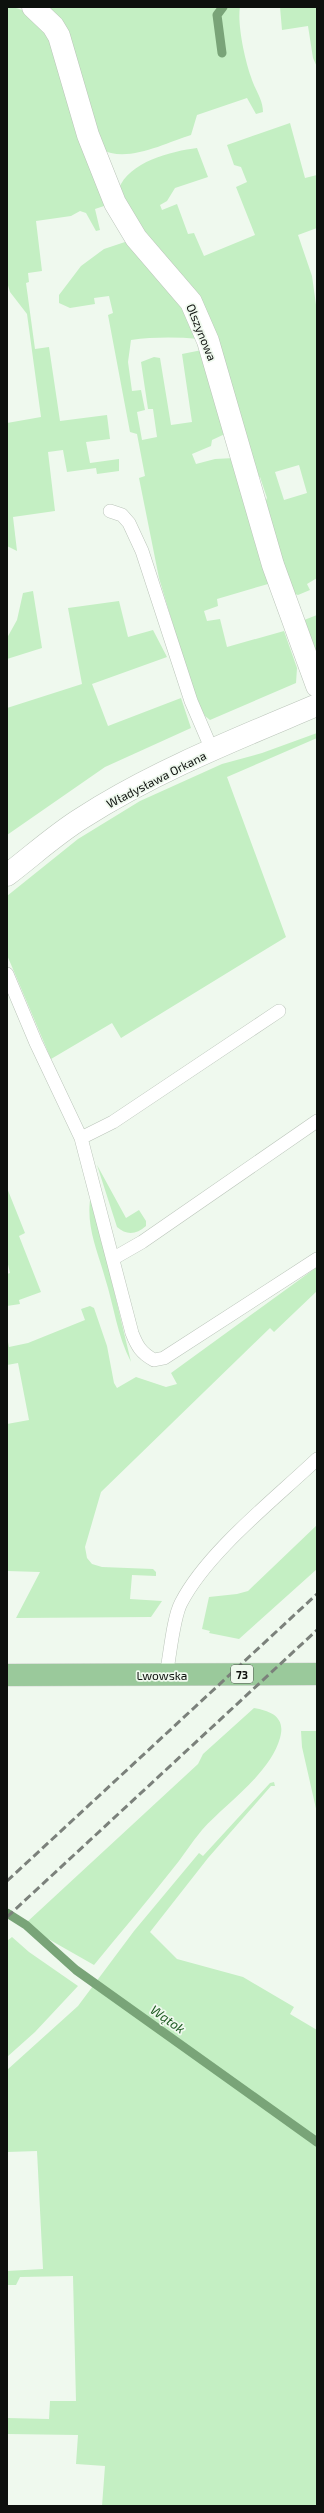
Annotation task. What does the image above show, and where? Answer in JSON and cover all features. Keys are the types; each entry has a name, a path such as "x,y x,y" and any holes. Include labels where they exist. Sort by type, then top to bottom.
{"main road":[{"name":"Lwowska","path":"7,1675 317,1674"}],"street":[{"name":"Olszynowa","path":"33,7 48,21 59,36 88,135 118,208 136,238 191,302 206,335 273,565 317,686"},
{"name":"Władysława Orkana","path":"7,875 80,818 157,776 212,750 317,705"}],"lane":[{"path":"110,511 122,515 129,523 142,551 191,701 212,750"},
{"path":"7,974 36,1043 81,1138 137,1348 154,1360 164,1358 317,1259"},
{"path":"81,1138 113,1122 279,1011"},
{"path":"114,1258 148,1238 317,1121"},
{"path":"166,1675 180,1604 198,1577 217,1553 317,1459"}],"green space":[{"path":"7,7 13,7 24,11 33,17 45,29 107,205 95,209 100,230 96,231 86,213 80,211 71,216 36,221 42,271 28,273 29,282 26,283 35,349 49,347 60,421 107,415 110,439 86,442 90,463 119,459 119,471 97,474 96,468 67,472 63,450 48,452 55,511 13,517 17,551 7,546 7,423 41,417 27,314 10,292 7,282"},
{"path":"47,7 240,7 239,14 244,52 252,81 262,103 263,112 256,114 247,98 197,115 191,135 158,147 146,151 122,154 111,153 101,149"},
{"path":"280,7 317,7 317,67 313,58 308,26 282,30"},
{"path":"290,123 305,178 317,175 317,228 298,235 312,276 317,312 317,578 307,584 310,590 298,595 288,592 262,508 267,498 260,477 254,478 223,361 119,189 131,172 141,165 164,155 197,148 208,177 175,188 167,201 160,205 162,210 177,204 188,234 194,233 204,256 255,235 236,187 247,182 241,167 234,165 227,145","holes":["299,465 307,493 284,500 275,472"]},
{"path":"128,241 186,313 199,339 148,338 131,340 128,362 132,391 141,390 145,410 137,412 142,440 157,437 153,409 148,409 141,362 154,357 160,358 171,425 192,422 182,354 202,350 227,433 212,440 211,446 192,454 196,464 215,459 234,458 269,581 268,584 217,599 218,606 204,611 207,621 220,619 227,647 284,631 297,668 296,683 210,720 205,716 195,698 159,578 139,478 145,476 137,434 130,432 108,315 113,313 109,296 94,298 95,304 70,308 59,303 59,295 81,266 104,249"},
{"path":"33,591 42,648 7,659 7,638 17,620 23,593"},
{"path":"119,601 128,637 153,630 167,657 92,684 108,726 181,698 191,728 105,767 7,835 7,708 82,684 68,608"},
{"path":"317,615 317,658 299,622"},
{"path":"317,733 317,738 227,777 286,937 121,1038 112,1023 51,1059 7,955 7,896 78,839 140,801 222,764 262,753"},
{"path":"97,1165 126,1218 139,1210 146,1221 146,1226 139,1231 131,1233 120,1230 117,1227"},
{"path":"7,1188 25,1233 19,1236 41,1292 19,1300 20,1304 7,1306 7,1274 10,1273 7,1260"},
{"path":"91,1194 131,1362 122,1341 93,1237 90,1216"},
{"path":"317,1267 317,1291 274,1332 270,1328 101,1492 85,1547 87,1558 92,1564 102,1567 153,1569 156,1572 156,1576 132,1575 130,1599 162,1601 151,1617 16,1618 40,1572 7,1571 7,1424 29,1420 18,1363 7,1365 7,1337 9,1347 28,1343 85,1320 81,1309 90,1306 94,1308 107,1346 114,1383 117,1388 136,1377 166,1387 177,1384 171,1373"},
{"path":"317,1525 317,1569 239,1639 209,1633 210,1631 202,1629 209,1597 237,1594 248,1591"},
{"path":"254,1708 266,1711 276,1716 281,1725 280,1738 275,1751 267,1764 257,1776 202,1830 162,1883 94,1965 43,1936 26,1923 198,1764 203,1754"},
{"path":"301,1731 317,1731 317,1813 302,1747"},
{"path":"274,1782 275,1786 271,1786 208,1858 150,1932 177,1959 243,1977 294,2007 290,2014 317,2030 317,2506 102,2506 105,2466 76,2464 78,2435 7,2434 7,2418 49,2419 50,2401 76,2401 73,2276 20,2277 16,2285 7,2285 7,2271 43,2269 37,2151 7,2152 7,2070 78,2006 134,1931 199,1853 203,1856 270,1783"},
{"path":"12,1937 29,1952 78,1986 35,2032 7,2057 7,1941"}],"waterway":[{"path":"222,53 217,15 223,7"},
{"name":"Wątok","path":"7,1913 26,1925 76,1970 317,2142"}],"railway":[{"path":"7,1881 317,1594"},
{"path":"7,1917 317,1630"}]}
